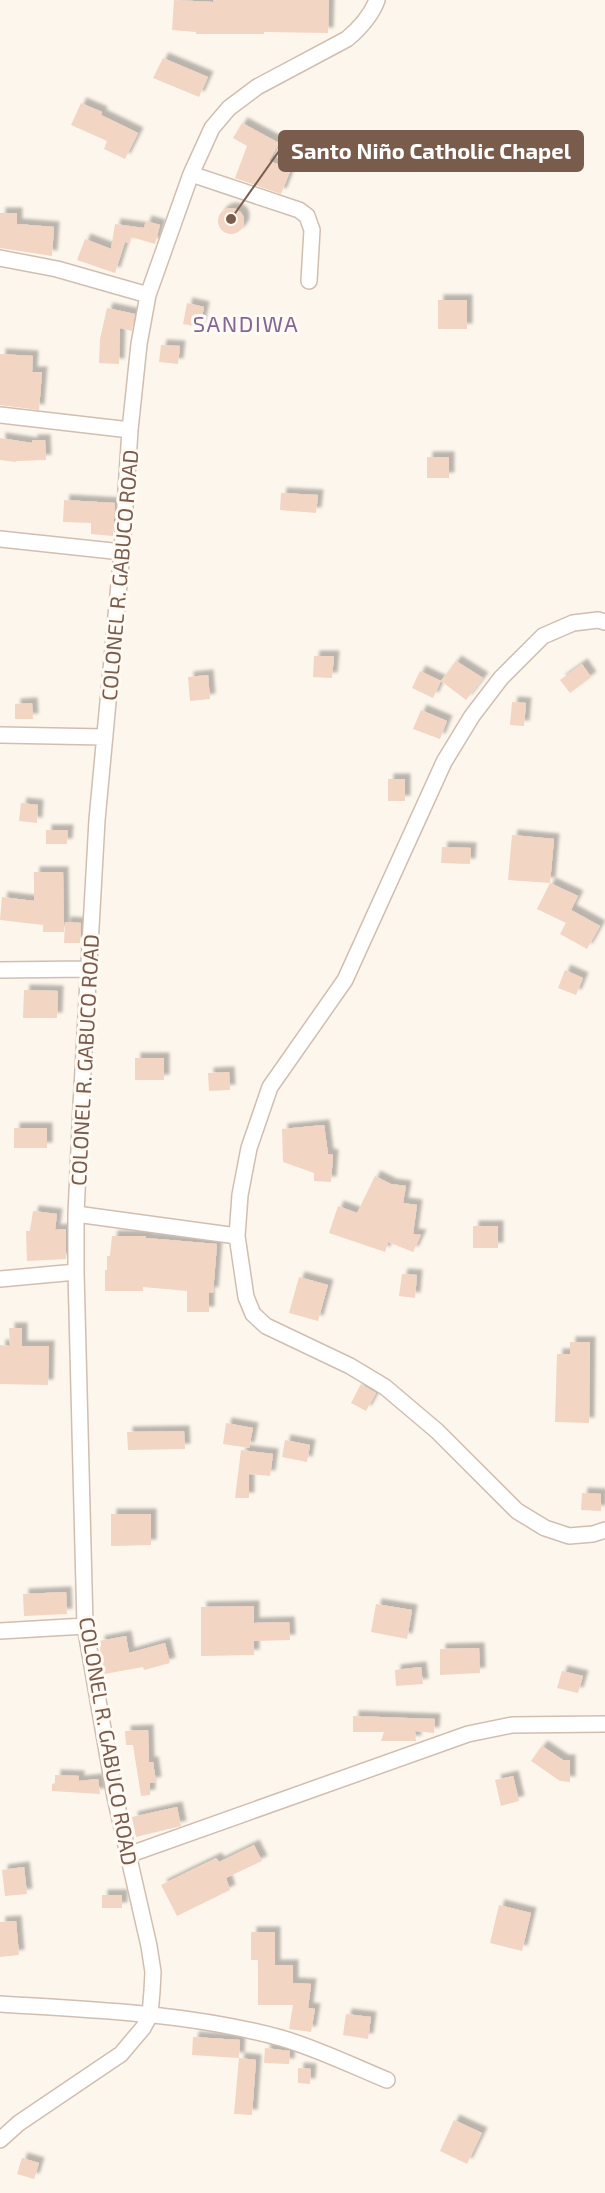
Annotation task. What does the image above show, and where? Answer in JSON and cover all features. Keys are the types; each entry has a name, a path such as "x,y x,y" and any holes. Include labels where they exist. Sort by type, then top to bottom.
{"street":[{"name":"COLONEL R. GABUCO ROAD","path":"150,2015 153,1972 111,1780 85,1626 76,1272 76,1214 97,820 139,344 148,295 191,174 212,128 229,108 257,87 347,39 360,28 374,9 377,0"},
{"path":"191,174 299,210 307,216 312,230 309,281"},
{"path":"0,258 57,269 148,295"},
{"path":"0,415 130,430"},
{"path":"0,539 122,552"},
{"path":"605,622 598,620 573,623 543,636 501,678 472,716 444,762 345,980 270,1087 249,1148 240,1195 237,1236 246,1297 253,1314 267,1326 350,1366 385,1387 437,1431 517,1511 545,1528 569,1536 605,1530"},
{"path":"0,735 105,737"},
{"path":"0,970 88,969"},
{"path":"76,1214 237,1236"},
{"path":"0,1279 76,1272"},
{"path":"0,1631 85,1626"},
{"path":"128,1855 468,1734 512,1725 605,1724"},
{"path":"0,2004 150,2015 220,2023 283,2039 387,2080"},
{"path":"0,2140 19,2123 121,2054 143,2028 150,2015"}],"building":[{"path":"174,0 213,2 213,0 329,0 328,33 196,34 196,32 172,30"},
{"path":"163,58 208,77 199,97 153,78"},
{"path":"81,103 102,112 101,115 138,133 125,159 104,149 107,141 71,125"},
{"path":"242,123 279,143 269,161 291,169 281,194 235,178 247,146 233,138"},
{"path":"231,208 240,212 244,221 240,230 231,234 222,230 218,221 222,212"},
{"path":"0,213 17,213 17,224 54,227 52,256 0,248"},
{"path":"146,221 160,225 155,244 131,237 130,243 125,242 115,273 77,260 85,239 111,249 115,224 144,228"},
{"path":"438,300 467,300 467,329 438,329"},
{"path":"187,303 204,307 200,327 183,324"},
{"path":"107,308 135,314 132,331 120,328 119,364 99,363 100,339"},
{"path":"161,345 180,346 178,364 159,362"},
{"path":"0,354 33,356 32,372 42,372 39,410 0,405"},
{"path":"0,438 32,443 32,440 45,440 46,460 16,462 0,460"},
{"path":"427,457 449,457 449,478 427,478"},
{"path":"281,493 318,495 316,513 280,510"},
{"path":"64,500 115,503 113,536 91,534 91,523 63,522"},
{"path":"314,656 334,656 332,678 313,677"},
{"path":"456,661 483,678 466,700 441,681"},
{"path":"582,664 591,677 570,693 560,680"},
{"path":"420,671 441,681 433,698 412,688"},
{"path":"208,675 210,699 190,701 188,677"},
{"path":"512,702 526,703 524,726 510,725"},
{"path":"32,703 33,719 15,719 15,704"},
{"path":"421,710 447,721 440,739 413,729"},
{"path":"388,779 405,779 405,801 388,801"},
{"path":"21,803 38,805 37,823 19,821"},
{"path":"46,830 68,830 67,844 46,844"},
{"path":"512,835 554,839 550,883 508,880"},
{"path":"442,847 471,848 470,864 441,863"},
{"path":"34,872 63,872 64,932 43,932 43,925 0,920 2,897 34,901"},
{"path":"550,883 578,896 571,910 600,926 587,949 560,934 566,923 537,909"},
{"path":"65,922 81,923 80,943 64,943"},
{"path":"565,970 583,978 576,995 558,988"},
{"path":"24,990 58,991 57,1018 23,1018"},
{"path":"135,1058 164,1058 164,1080 135,1080"},
{"path":"229,1072 230,1090 209,1091 208,1073"},
{"path":"324,1125 328,1154 333,1155 331,1182 314,1181 314,1173 283,1162 282,1129"},
{"path":"14,1128 47,1128 47,1148 14,1148"},
{"path":"375,1176 391,1184 406,1186 403,1203 417,1205 413,1234 421,1235 413,1252 388,1242 385,1252 329,1233 338,1206 357,1213"},
{"path":"33,1211 57,1214 55,1230 66,1229 66,1259 27,1261 26,1231 30,1231"},
{"path":"473,1226 498,1226 498,1248 473,1248"},
{"path":"112,1236 146,1236 146,1238 217,1244 213,1293 209,1292 209,1312 187,1312 187,1291 143,1287 143,1291 105,1291 105,1270 107,1270 107,1256 110,1256"},
{"path":"402,1274 417,1275 415,1298 399,1296"},
{"path":"299,1277 328,1285 318,1321 289,1313"},
{"path":"9,1328 22,1328 22,1346 49,1346 48,1385 0,1384 0,1345 10,1346"},
{"path":"570,1342 590,1342 589,1423 555,1422 557,1354 570,1354"},
{"path":"361,1384 376,1393 366,1411 351,1403"},
{"path":"226,1423 253,1428 249,1448 223,1444"},
{"path":"184,1431 185,1449 128,1450 127,1432"},
{"path":"285,1440 310,1445 307,1462 282,1457"},
{"path":"241,1450 273,1454 270,1476 249,1474 249,1498 235,1498"},
{"path":"582,1493 601,1494 601,1511 581,1510"},
{"path":"111,1514 151,1514 151,1545 111,1546"},
{"path":"66,1592 67,1614 24,1616 23,1594"},
{"path":"376,1604 412,1610 407,1639 371,1632"},
{"path":"254,1606 254,1623 289,1622 290,1640 254,1641 254,1655 201,1656 201,1607"},
{"path":"126,1636 129,1653 165,1643 170,1663 144,1670 143,1667 104,1674 99,1641"},
{"path":"479,1648 480,1673 440,1675 440,1649"},
{"path":"421,1667 423,1684 396,1686 395,1670"},
{"path":"562,1671 583,1676 578,1693 557,1688"},
{"path":"353,1716 435,1719 434,1733 415,1731 416,1741 381,1741 384,1732 353,1732"},
{"path":"148,1730 149,1762 153,1762 156,1782 150,1783 150,1795 141,1796 133,1745 126,1745 125,1731"},
{"path":"542,1746 563,1760 570,1760 570,1782 560,1781 531,1761"},
{"path":"55,1775 79,1776 79,1781 98,1779 100,1794 52,1791"},
{"path":"513,1776 519,1801 501,1806 495,1780"},
{"path":"177,1807 181,1826 136,1837 132,1817"},
{"path":"254,1845 262,1861 226,1878 230,1890 177,1916 161,1885 216,1858 219,1862"},
{"path":"24,1867 27,1894 5,1896 2,1870"},
{"path":"102,1895 122,1895 122,1908 102,1908"},
{"path":"499,1905 531,1913 522,1951 490,1943"},
{"path":"16,1921 19,1955 0,1957 0,1922"},
{"path":"251,1932 275,1932 275,1965 293,1965 293,1983 311,1984 308,2008 315,2009 311,2032 289,2029 293,2005 258,2005 258,1960 251,1960"},
{"path":"346,2014 371,2017 368,2039 343,2035"},
{"path":"193,2037 240,2040 239,2058 192,2055"},
{"path":"265,2048 290,2051 289,2064 264,2063"},
{"path":"239,2058 256,2060 252,2115 234,2114"},
{"path":"298,2068 311,2069 310,2084 298,2083"},
{"path":"454,2120 482,2133 467,2164 440,2151"},
{"path":"22,2158 39,2163 34,2179 17,2174"}],"place":[{"name":"Santo Niño Catholic Chapel","path":"231,219"}],"district":[{"name":"SANDIWA","path":"246,323"}]}
